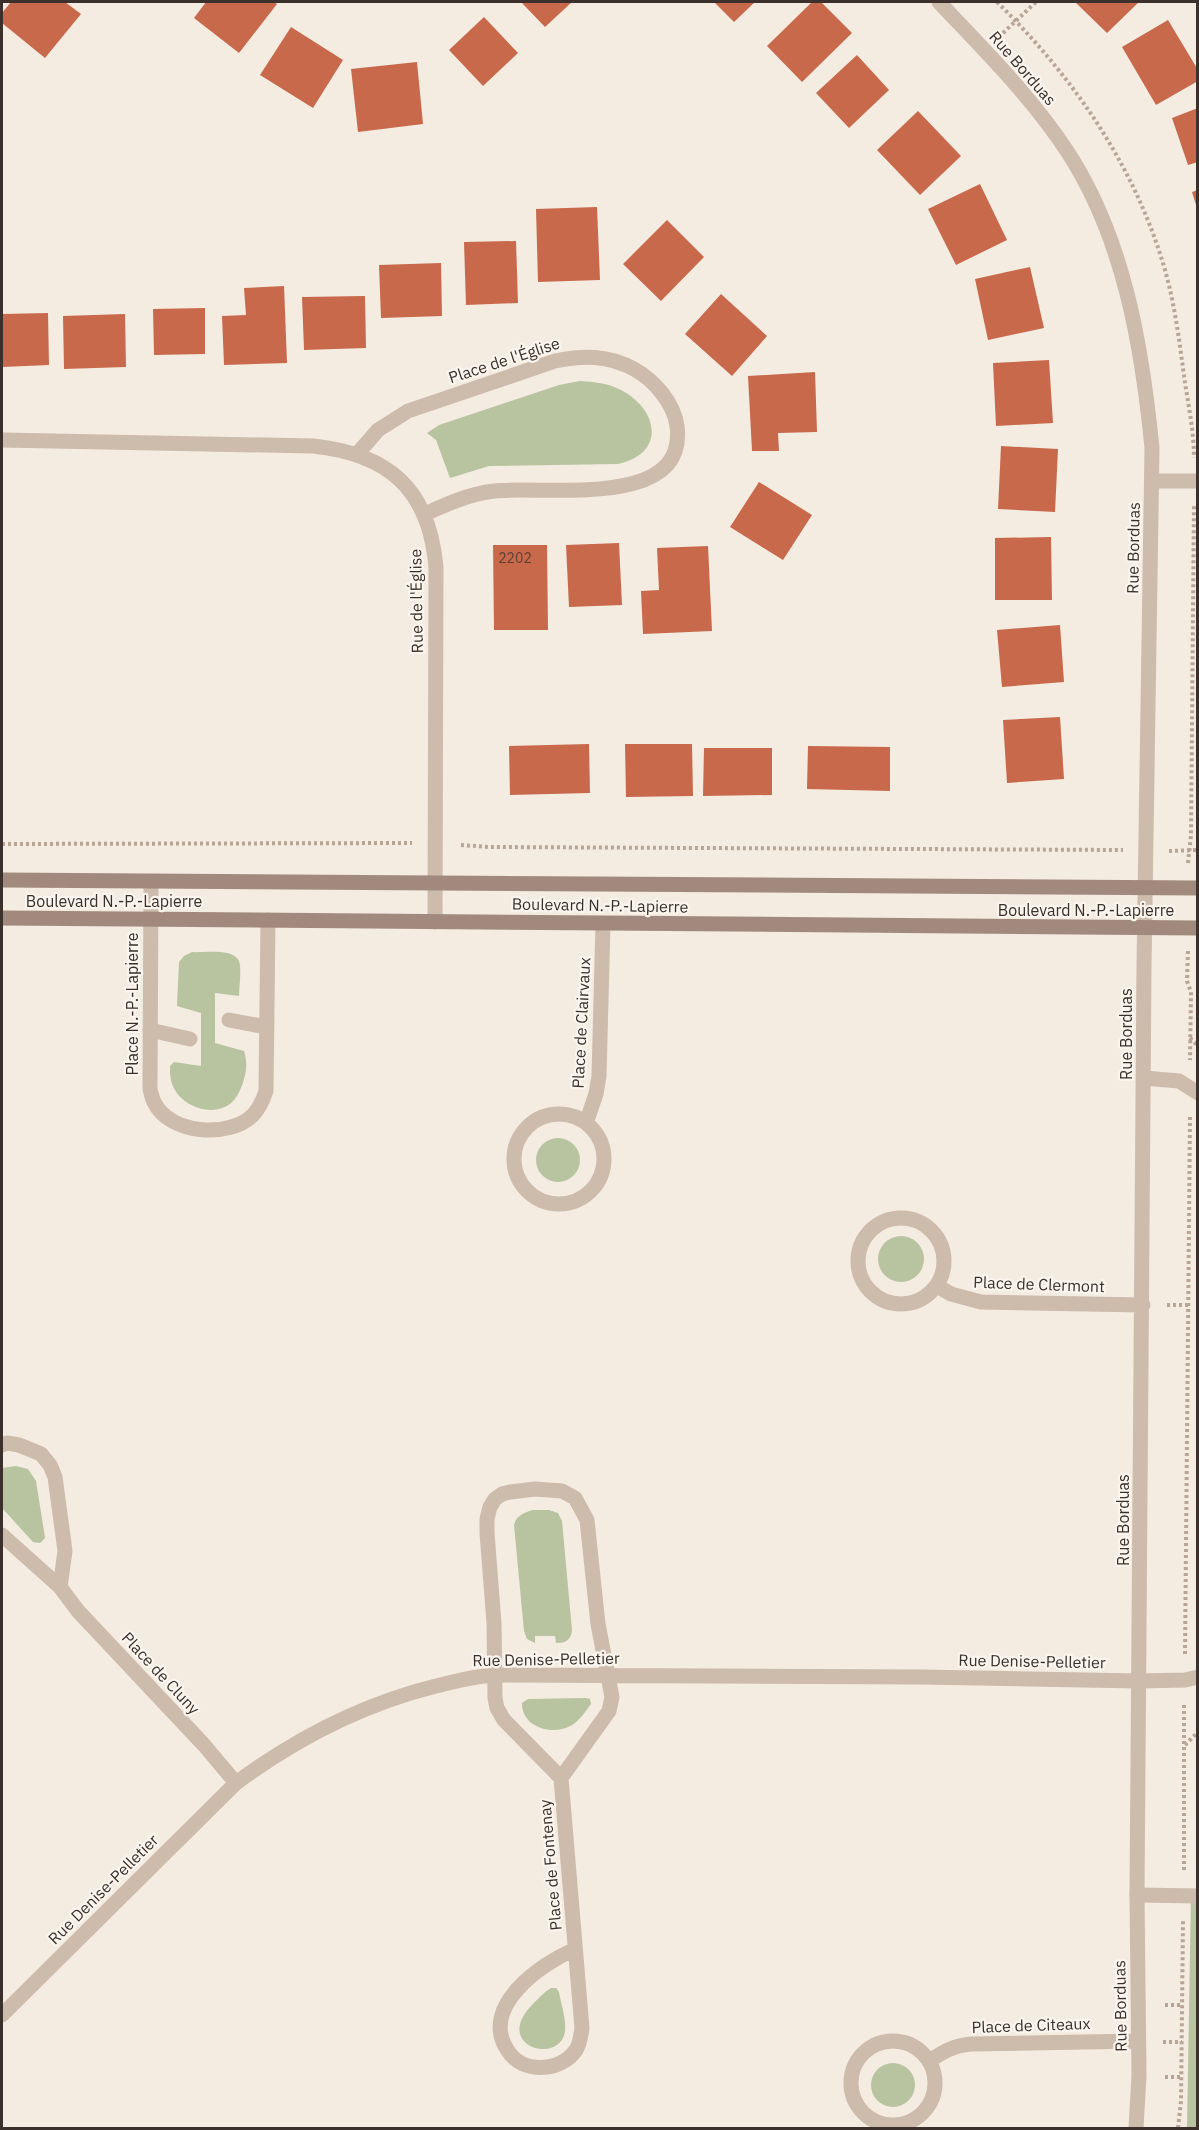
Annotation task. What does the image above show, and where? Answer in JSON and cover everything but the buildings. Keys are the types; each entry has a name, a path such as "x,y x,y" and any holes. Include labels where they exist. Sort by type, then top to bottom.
{"street":[{"name":"Rue Borduas","path":"939,2 1042,117 1068,152 1095,204 1112,244 1132,318 1152,448 1145,888 1137,1894 1139,2076 1136,2128"},
{"name":"Place de l'Église","path":"358,453 378,430 408,411 573,357 608,358 640,372 656,386 673,412 678,435 676,448 670,460 648,480 634,484 587,489 495,490 470,495 425,514"},
{"name":"Rue de l'Église","path":"2,440 336,448 358,453 376,462 393,474 418,501 425,514 434,545 436,567 435,922"},
{"path":"1152,481 1197,481"},
{"name":"Boulevard N.-P.-Lapierre","path":"2,880 1197,888"},
{"name":"Place N.-P.-Lapierre","path":"151,882 150,1089 154,1103 165,1116 196,1130 223,1129 238,1125 252,1116 261,1106 266,1091 268,920"},
{"name":"Boulevard N.-P.-Lapierre","path":"2,918 1197,928"},
{"name":"Place de Clairvaux","path":"586,1123 596,1094 599,1076 603,924"},
{"path":"229,1020 266,1027"},
{"path":"150,1030 190,1039"},
{"path":"1144,1078 1179,1081 1197,1093"},
{"path":"557,1113 573,1116 586,1123 596,1133 602,1146 604,1160 601,1174 594,1186 584,1197 557,1204 543,1201 530,1194 520,1182 514,1168 514,1152 519,1137 535,1121 557,1113"},
{"path":"905,1217 920,1221 932,1230 941,1242 945,1257 944,1272 937,1286 927,1296 916,1302 895,1303 876,1296 866,1287 858,1268 859,1247 866,1235 876,1225 890,1218 905,1217"},
{"name":"Place de Clermont","path":"937,1286 951,1294 981,1302 1143,1305"},
{"path":"2,1445 7,1443 19,1445 41,1454 50,1465 55,1477 65,1551 60,1587"},
{"name":"Place de Fontenay","path":"561,1779 609,1711 612,1697 598,1624 587,1520 579,1503 569,1493 536,1489 502,1494 495,1499 487,1519 494,1623 495,1698 499,1714 561,1779 582,2028 578,2049 558,2064 535,2067 523,2065 508,2052 503,2041 502,2015 512,1996 540,1968 575,1950"},
{"name":"Place de Cluny","path":"2,1535 60,1587 78,1611 236,1782"},
{"name":"Rue Denise-Pelletier","path":"2,2015 236,1782 286,1747 338,1720 389,1699 422,1689 467,1678 495,1675 1139,1681 1185,1680 1197,1677"},
{"path":"1137,1894 1197,1896"},
{"path":"892,2040 907,2043 919,2050 929,2061 934,2073 935,2087 928,2106 914,2121 901,2126 887,2126 874,2122 862,2114 854,2102 850,2089 851,2074 856,2061 866,2050 892,2040"},
{"name":"Place de Citeaux","path":"929,2061 946,2049 959,2045 1138,2041"}],"path":[{"path":"1003,33 1036,2"},
{"path":"1194,513 1189,851 1197,850"},
{"path":"2,844 397,843"},
{"path":"474,845 769,850 1107,850"},
{"path":"1188,971 1187,981 1191,992 1189,1037 1197,1046"},
{"path":"1185,1629 1190,1143"},
{"path":"1184,1877 1184,1746 1197,1732"},
{"path":"1178,2128 1182,2077 1184,1915"},
{"path":"1165,2005 1183,2006"},
{"path":"1165,2077 1182,2077"}],"green space":[{"path":"580,381 601,383 621,390 634,398 643,408 652,430 650,441 644,451 618,464 489,466 450,478 436,440 427,433 439,425 559,385"},
{"path":"192,952 231,954 236,957 240,965 239,996 215,993 215,1043 244,1051 246,1072 236,1098 226,1106 217,1109 207,1110 188,1103 174,1089 171,1078 170,1066 174,1062 201,1066 201,1013 177,1006 179,962"},
{"path":"558,1138 567,1139 574,1144 579,1151 579,1169 574,1176 567,1181 558,1182 549,1181 542,1176 537,1169 536,1160 537,1151 542,1144 549,1139"},
{"path":"901,1236 917,1243 924,1259 917,1275 901,1282 885,1275 878,1259 885,1243"},
{"path":"16,1466 28,1469 36,1481 45,1538 40,1543 33,1542 2,1508 2,1468"},
{"path":"533,1510 549,1510 558,1513 562,1521 572,1630 569,1639 563,1642 556,1643 555,1636 535,1636 535,1643 527,1639 524,1631 514,1525 521,1515"},
{"path":"528,1699 590,1699 591,1704 578,1721 556,1730 540,1728 532,1724 523,1711 522,1703"},
{"path":"1191,1895 1197,1896 1198,2128 1187,2128"},
{"path":"551,1988 556,1988 559,1992 565,2033 556,2045 547,2049 538,2049 528,2045 519,2029 523,2018 533,2004"},
{"path":"893,2063 908,2070 915,2085 908,2100 893,2107 878,2100 871,2085 878,2070"}]}
